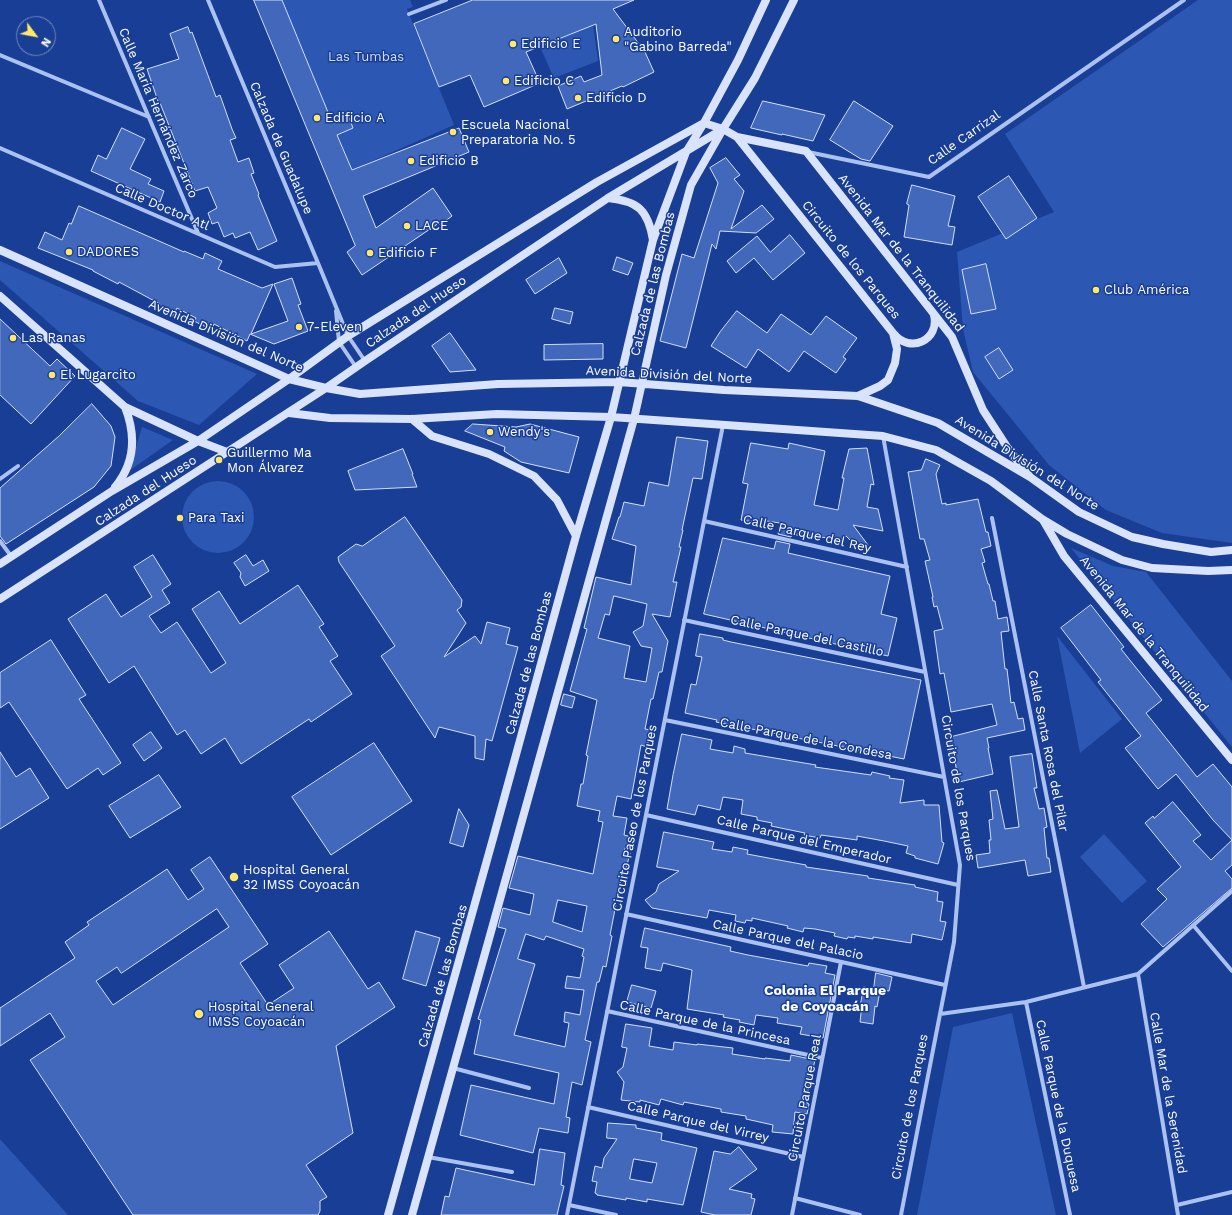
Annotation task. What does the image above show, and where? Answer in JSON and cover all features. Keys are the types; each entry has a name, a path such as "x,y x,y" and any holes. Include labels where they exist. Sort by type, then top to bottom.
{"main road":[{"path":"704,123 738,60 766,0"},
{"name":"Calzada del Hueso","path":"0,599 289,413 608,198 723,129 755,78 794,0"},
{"name":"Calle Carrizal","path":"704,123 723,129 737,137 806,151"},
{"name":"Calzada de las Bombas","path":"388,1215 576,536 611,417 653,240 686,152 704,123"},
{"name":"Calzada del Hueso","path":"0,564 112,491 198,441 289,379 348,336 597,182 704,123"},
{"name":"Calzada de las Bombas","path":"412,1215 634,420 666,275 691,185 723,129"},
{"name":"Circuito de los Parques","path":"737,137 893,333 897,349 895,363 888,380 880,386 858,396"},
{"name":"Avenida Mar de la Tranquilidad","path":"806,151 952,337 983,410 1007,447 1030,477"},
{"path":"608,198 625,200 640,208 650,223 653,240"},
{"name":"Avenida División del Norte","path":"0,250 289,379 360,394 498,384 619,382 641,385 858,396 938,423 1030,477 1079,512 1132,537 1211,552 1232,550"},
{"path":"0,296 125,407 198,441 227,452"},
{"path":"893,333 902,341 908,343 920,343 933,331 935,319 934,314"},
{"path":"112,491 125,472 132,448 132,427 125,407"},
{"path":"289,413 330,418 412,419 497,414 611,417 634,420 723,424 883,436 936,450 991,481 1042,519 1067,534 1122,560 1152,568 1208,571 1232,570"},
{"path":"412,419 432,436 489,454 534,476 557,500 576,536"},
{"name":"Avenida Mar de la Tranquilidad","path":"1042,519 1064,556 1232,760"}],"street":[{"name":"Calle María Hernández Zarco","path":"99,0 198,233"},
{"name":"Calzada de Guadalupe","path":"208,0 348,336 365,361"},
{"path":"409,14 446,0"},
{"name":"Calle Carrizal","path":"806,151 928,177 1184,0"},
{"path":"0,55 149,117"},
{"name":"Calle Doctor Atl","path":"0,148 276,267 318,263"},
{"name":"Calzada de Guadalupe","path":"335,305 340,342 356,367"},
{"name":"Circuito Paseo de los Parques","path":"567,1215 723,424"},
{"name":"Circuito de los Parques","path":"883,436 960,865 954,942 901,1215"},
{"path":"0,479 18,466"},
{"name":"Calle Santa Rosa del Pilar","path":"992,518 1084,987"},
{"name":"Calle Parque del Rey","path":"704,521 907,567"},
{"path":"0,541 11,556"},
{"name":"Calle Parque del Castillo","path":"684,620 925,672"},
{"name":"Calle Parque de la Condesa","path":"664,720 944,777"},
{"name":"Calle Parque del Emperador","path":"646,816 958,885"},
{"path":"940,1014 1026,1002 1138,974 1232,891"},
{"name":"Calle Parque del Palacio","path":"626,914 945,985"},
{"path":"1193,925 1232,971"},
{"name":"Circuito Parque Real","path":"792,1215 841,962"},
{"name":"Calle Mar de la Serenidad","path":"1138,974 1178,1215"},
{"name":"Calle Parque de la Duquesa","path":"1026,1002 1070,1215"},
{"name":"Calle Parque de la Princesa","path":"607,1011 822,1058"},
{"path":"453,1068 529,1088"},
{"name":"Calle Parque del Virrey","path":"588,1107 803,1157"},
{"path":"428,1157 512,1172"},
{"path":"1177,1204 1232,1192"},
{"path":"795,1198 860,1215"},
{"path":"569,1205 616,1215"}],"green space":[{"name":"Las Tumbas","path":"282,0 410,0 413,7 407,9 454,125 352,170 337,135 353,128 348,115 332,122"},
{"name":"Club América","path":"1198,0 1232,0 1232,543 1162,533 1106,510 1049,465 973,372 963,329 957,252 1054,212 1005,134"},
{"path":"593,25 598,61 554,78 540,47"},
{"path":"0,261 257,374 199,425 138,401 0,280"},
{"path":"142,427 173,440 129,471"},
{"path":"211,481 225,481 232,483 244,491 252,503 254,517 252,531 244,543 232,551 225,553 211,553 204,551 192,543 184,531 182,524 182,510 184,503 192,491 204,483"},
{"path":"1071,548 1113,566 1146,572 1232,681 1232,747"},
{"path":"1057,636 1122,719 1080,753"},
{"path":"1104,834 1147,881 1122,903 1080,857"},
{"path":"1012,1013 1056,1215 917,1215 953,1027"},
{"path":"0,1139 68,1215 0,1215"}],"building":[{"path":"254,0 282,0 332,122 348,115 353,128 337,135 352,170 459,128 469,152 363,196 376,228 433,188 452,216 440,225 439,223 362,275 347,252 355,246"},
{"name":"Edificio E","path":"473,0 634,0 613,9 645,52 654,72 623,87 622,86 567,109 558,86 581,76 584,82 602,75 596,24 526,52 540,83 484,107 470,75 439,87 414,24"},
{"path":"188,27 190,33 192,32 216,97 220,95 236,138 230,140 238,162 249,158 254,173 251,174 259,194 258,195 277,241 258,250 250,232 235,238 233,233 224,237 218,222 212,224 208,213 217,208 208,187 195,191 160,103 159,104 147,69 179,59 170,34"},
{"path":"763,101 825,115 813,141 751,128"},
{"path":"854,101 893,126 870,161 861,159 830,140"},
{"path":"122,128 145,139 130,169 151,179 148,184 164,191 160,202 91,171 98,155 106,159"},
{"path":"726,158 740,175 734,179 744,191 731,229 762,205 774,219 756,233 720,231 716,249 712,244 686,348 660,341 682,254 694,258 718,183 710,168"},
{"path":"1009,176 1037,218 1006,239 978,197"},
{"path":"912,185 955,196 948,226 955,227 952,245 904,237 909,205 907,204"},
{"path":"79,206 184,252 203,259 205,253 222,261 218,269 262,288 273,284 251,334 288,321 274,284 292,278 301,304 298,305 308,331 274,344 250,334 247,341 214,324 212,330 194,321 196,318 177,308 173,316 158,308 160,304 119,282 118,284 93,270 38,248 45,232 62,240 69,223 71,224"},
{"path":"790,235 805,253 773,280 754,258 736,273 727,261 757,236 770,252"},
{"path":"617,257 633,263 628,275 613,270"},
{"path":"559,258 567,273 535,294 526,280"},
{"path":"986,264 996,309 971,314 962,270"},
{"path":"555,308 573,312 570,324 552,319"},
{"path":"737,311 767,333 781,314 811,335 826,316 857,338 843,357 846,359 836,373 804,351 789,372 758,349 746,368 711,346"},
{"path":"0,319 50,366 57,359 75,376 31,424 0,395"},
{"path":"450,333 476,370 450,372 432,346"},
{"path":"603,344 603,359 544,360 544,345"},
{"path":"999,348 1013,370 999,379 985,357"},
{"path":"92,404 111,426 115,437 111,466 94,487 6,544 0,536 0,488 59,436"},
{"path":"473,424 516,427 530,424 579,437 569,473 521,462 504,451 505,447 465,431"},
{"path":"677,437 708,441 702,479 693,478 679,547 681,547 673,582 677,582 670,617 652,614 668,641 662,672 659,672 653,699 651,699 645,729 651,730 647,747 641,745 631,799 617,796 613,816 627,818 624,835 628,836 629,842 623,852 630,853 626,869 623,868 610,935 612,936 606,967 603,966 599,982 597,982 585,1040 591,1042 582,1085 572,1082 566,1117 570,1118 568,1133 539,1128 533,1153 460,1135 471,1085 554,1104 559,1073 474,1054 481,1020 478,1019 506,929 498,927 503,908 530,915 534,894 509,888 518,856 593,874 603,822 598,821 600,811 577,806 581,784 583,784 588,756 586,755 597,700 570,691 587,629 584,628 596,577 631,585 636,546 612,539 624,502 644,506 649,482 668,486","holes":["614,596 647,604 643,626 633,632 641,646 652,648 646,682 624,678 630,646 598,638 605,614 609,615","558,900 587,906 582,932 553,922","526,934 544,940 546,936 584,949 580,978 567,976 565,988 584,990 580,1015 565,1012 564,1022 569,1023 565,1047 514,1035 535,964 518,959"]},
{"path":"751,443 788,449 789,443 825,451 814,505 838,510 844,478 842,478 849,449 867,448 874,485 871,484 867,507 878,509 883,531 853,525 868,545 853,543 846,536 840,540 792,534 791,537 778,534 780,523 760,520 760,523 741,520 748,484 743,483"},
{"path":"403,449 417,487 355,490 348,471"},
{"path":"926,459 940,465 936,474 942,504 946,503 946,505 978,499 991,546 981,549 985,562 982,563 993,601 995,601 998,619 1007,617 1009,631 1001,632 1005,669 1007,669 1011,703 1014,702 1018,719 1023,718 1025,730 987,738 993,774 959,782 954,757 951,757 946,738 997,725 992,704 951,712 944,673 940,674 934,631 943,629 937,606 934,607 925,561 930,560 924,539 920,539 908,472 921,470"},
{"path":"405,517 462,600 461,607 457,610 466,623 444,657 475,636 481,644 487,622 510,628 506,644 518,647 492,741 486,739 484,760 475,758 475,736 439,727 435,738 381,656 395,646 339,562 338,557 356,544 362,546"},
{"path":"723,538 774,549 776,541 790,544 788,553 890,576 881,614 897,618 888,656 704,614"},
{"path":"153,555 171,584 162,590 170,603 149,616 161,633 177,622 211,673 226,663 192,609 219,591 240,624 298,585 324,624 319,627 338,656 330,661 352,694 311,722 309,719 241,764 225,738 201,754 185,730 177,735 134,666 109,683 68,619 106,594 121,617 152,597 134,567"},
{"path":"246,555 253,566 263,560 269,571 245,586 240,577 241,573 234,563"},
{"path":"1091,605 1124,647 1121,649 1162,700 1146,713 1197,777 1213,764 1232,787 1232,840 1213,820 1176,774 1158,789 1125,748 1141,736 1098,682 1101,680 1061,628"},
{"path":"700,634 723,638 723,640 731,642 921,680 904,759 716,722 717,720 685,713 691,684 696,685 702,657 696,656"},
{"path":"51,640 86,695 79,699 121,763 103,775 98,768 67,789 9,702 0,708 0,673"},
{"path":"564,694 575,697 572,708 561,705"},
{"path":"151,732 162,748 144,761 133,745"},
{"path":"682,734 712,740 710,749 733,753 734,746 745,749 745,753 816,765 815,767 871,775 872,772 890,776 889,778 904,780 900,803 924,800 924,805 939,805 942,842 944,843 938,864 915,858 915,856 906,853 908,846 857,836 857,840 821,835 820,838 804,835 805,833 771,826 772,823 757,820 757,817 741,814 743,800 723,797 720,810 698,805 695,815 667,809"},
{"path":"374,743 412,801 331,855 292,797"},
{"path":"0,752 16,777 30,768 49,798 0,829"},
{"path":"1032,754 1037,788 1034,788 1039,809 1044,808 1047,827 1044,828 1047,858 1049,858 1051,872 1028,876 1025,860 978,868 976,855 990,853 989,840 991,840 989,820 993,819 990,791 997,790 1005,829 1019,827 1010,757"},
{"path":"159,775 181,807 130,838 109,806"},
{"path":"1173,802 1201,835 1193,841 1211,860 1232,840 1232,865 1225,871 1232,879 1232,888 1163,947 1141,924 1167,899 1157,889 1181,867 1145,823 1153,816 1154,818"},
{"path":"459,809 469,825 463,847 450,843"},
{"path":"664,832 714,842 712,849 732,852 733,847 748,850 747,854 806,865 806,867 868,876 868,878 915,885 915,887 938,892 937,901 943,902 940,921 946,922 942,940 912,934 911,943 873,937 873,939 855,936 855,938 848,937 847,939 834,936 835,933 804,928 803,932 787,928 788,926 752,918 752,921 746,920 745,923 735,921 736,915 709,910 707,918 652,908 645,900 656,892 659,884 679,871 657,867"},
{"path":"210,857 268,944 240,963 268,1005 294,988 279,965 329,931 368,989 379,982 395,1007 336,1046 353,1133 306,1165 327,1197 320,1201 320,1211 318,1215 133,1215 30,1060 65,1037 50,1013 0,1046 0,1008 75,958 65,942 89,925 87,922 167,869 188,900 204,889 191,870","holes":["217,909 229,927 113,1005 96,981 117,967 121,973"]},
{"path":"645,928 731,947 730,951 748,955 808,966 809,963 827,966 825,973 835,975 823,1038 800,1034 802,1027 777,1023 778,1018 756,1015 754,1025 739,1022 740,1020 723,1017 724,1015 687,1009 692,970 663,963 661,971 645,968 648,948 641,947"},
{"path":"416,931 440,938 426,986 403,979"},
{"path":"876,973 892,977 889,991 874,989"},
{"path":"632,985 656,991 651,1008 627,1002"},
{"path":"864,987 880,991 877,1007 875,1006 873,1024 860,1022"},
{"path":"626,1024 652,1028 649,1046 673,1050 674,1042 733,1048 732,1054 765,1059 790,1061 791,1055 815,1060 807,1095 807,1103 809,1104 807,1114 795,1112 793,1134 772,1132 773,1125 746,1119 746,1116 721,1112 721,1109 684,1102 683,1105 661,1099 659,1105 640,1100 640,1102 621,1100 624,1082 617,1072 623,1067 627,1048 622,1047"},
{"path":"608,1123 636,1125 636,1128 662,1133 661,1140 697,1148 683,1205 647,1199 647,1202 597,1195 595,1193 597,1182 592,1181 595,1166 602,1168 604,1158 617,1139 607,1138","holes":["634,1159 657,1163 652,1183 630,1179"]},
{"path":"739,1147 757,1169 729,1189 752,1194 751,1198 755,1199 751,1215 715,1215 701,1212 714,1151 730,1154"},
{"path":"540,1149 565,1153 561,1185 564,1186 557,1215 441,1215 445,1196 449,1197 456,1168 534,1185"}],"place":[{"name":"Auditorio \"Gabino Barreda\"","path":"616,39"},
{"name":"Edificio E","path":"513,44"},
{"name":"Edificio C","path":"506,81"},
{"name":"Edificio D","path":"578,98"},
{"name":"Edificio A","path":"317,118"},
{"name":"Escuela Nacional Preparatoria No. 5","path":"453,132"},
{"name":"Edificio B","path":"411,161"},
{"name":"LACE","path":"407,226"},
{"name":"DADORES","path":"69,252"},
{"name":"Edificio F","path":"370,253"},
{"name":"Club América","path":"1096,290"},
{"name":"7-Eleven","path":"299,327"},
{"name":"Las Ranas","path":"13,338"},
{"name":"El Lugarcito","path":"52,375"},
{"name":"Wendy's","path":"490,432"},
{"name":"Guillermo Ma Mon Álvarez","path":"219,460"},
{"name":"Para Taxi","path":"180,518"},
{"name":"Hospital General 32 IMSS Coyoacán","path":"234,877"},
{"name":"Hospital General IMSS Coyoacán","path":"199,1014"}],"district":[{"name":"Colonia El Parque de Coyoacán","path":"825,1000"}]}
